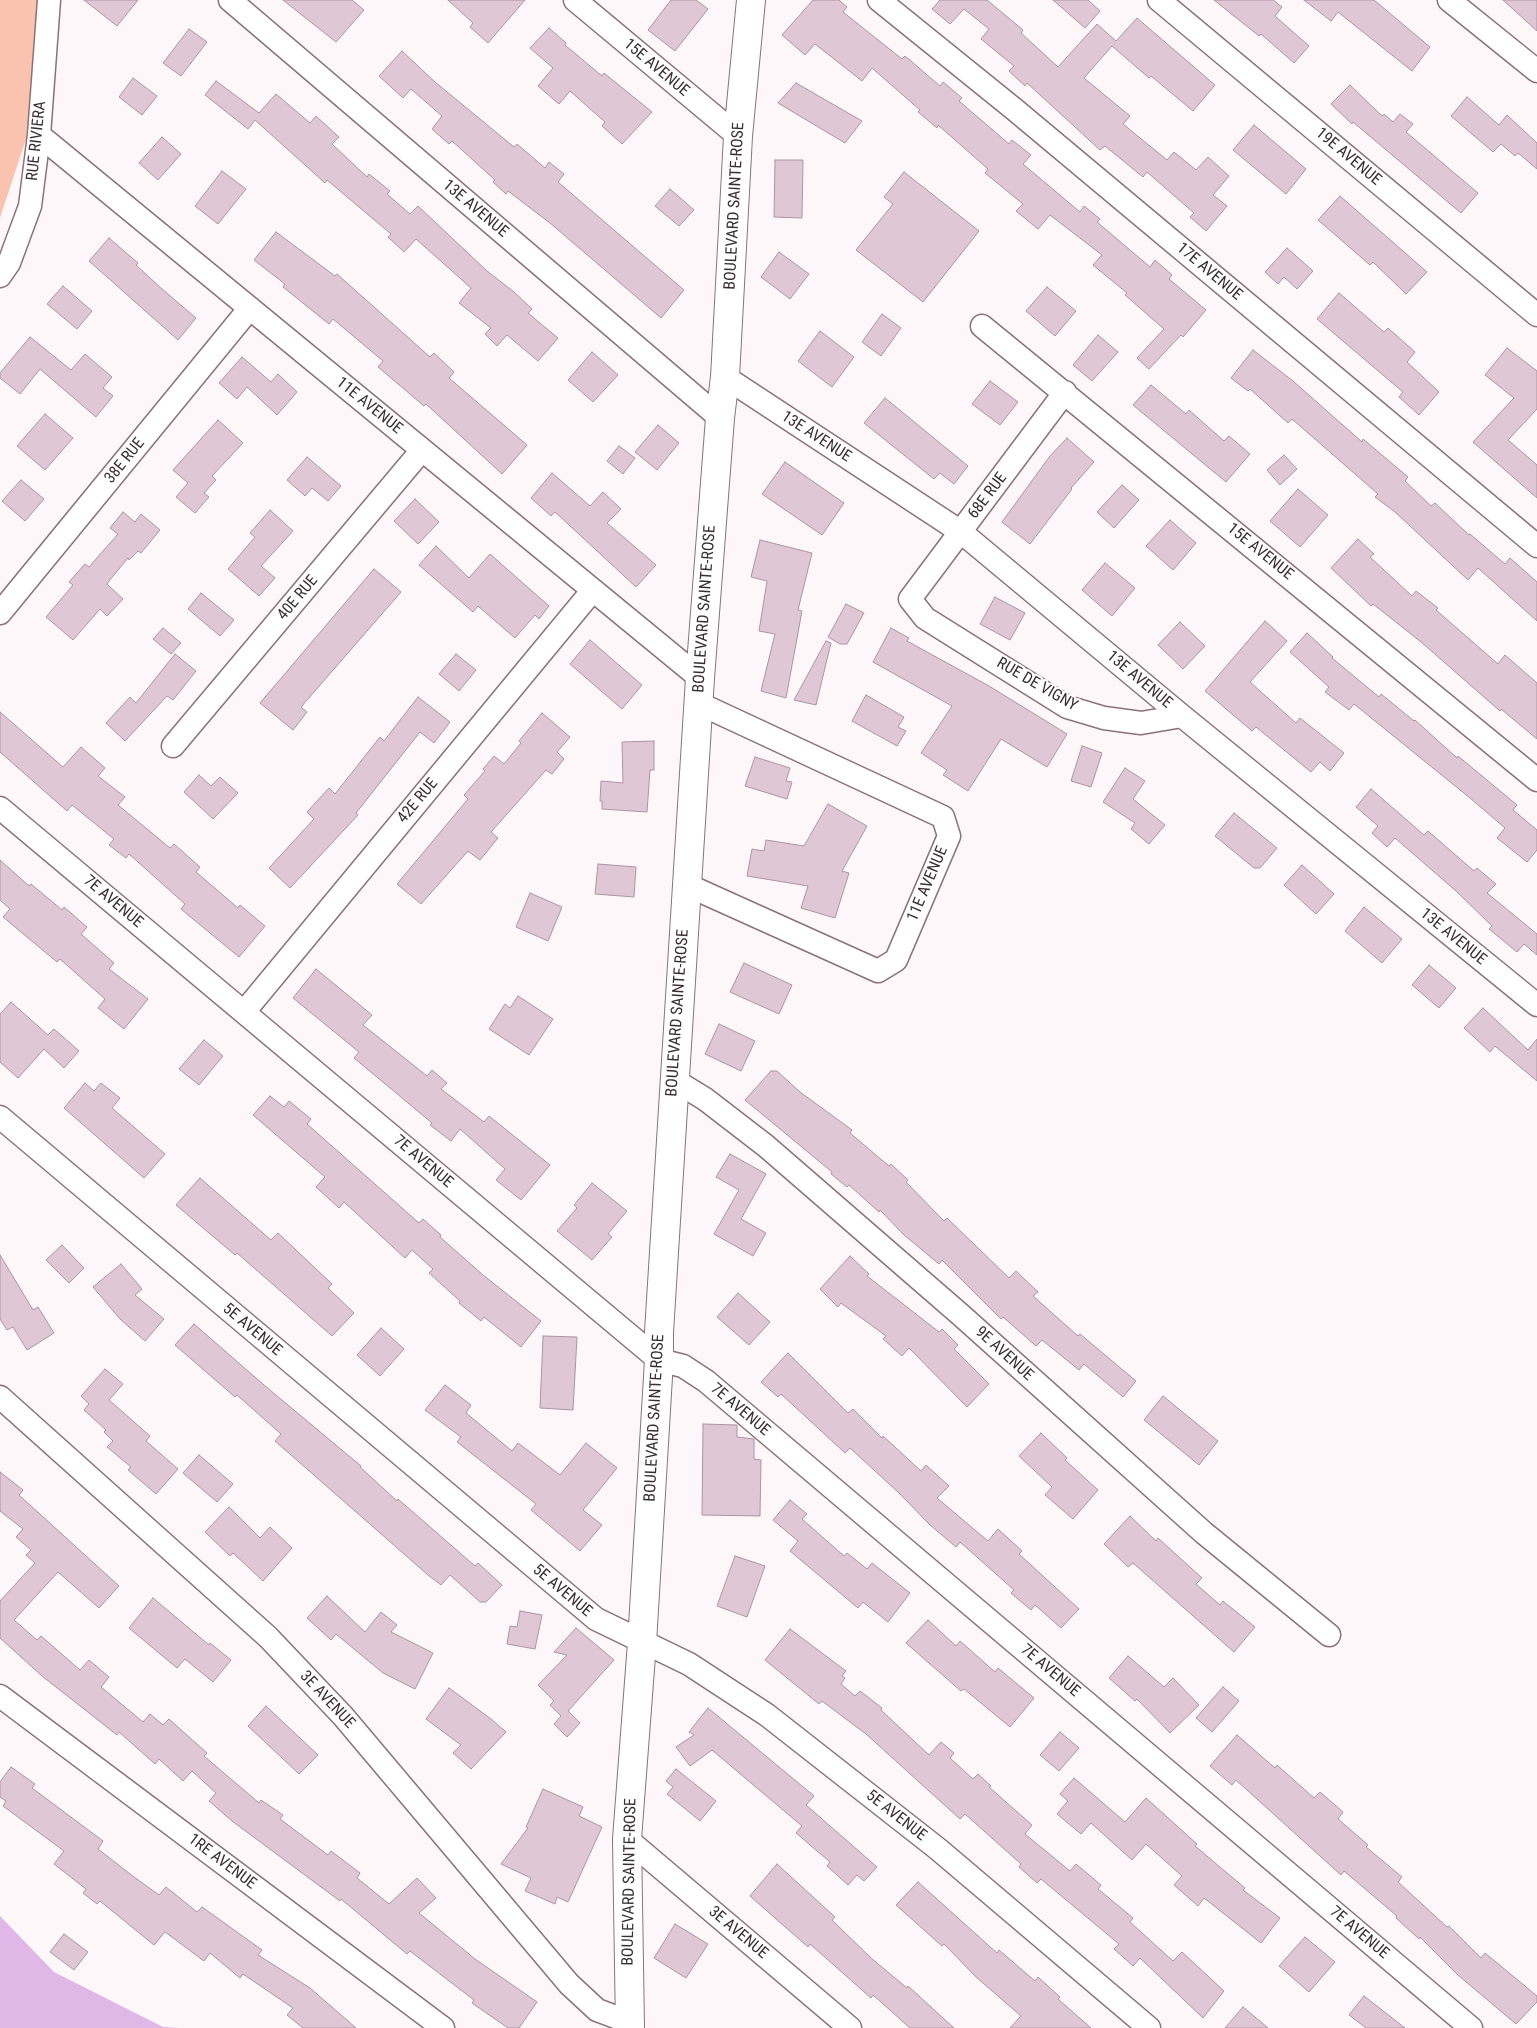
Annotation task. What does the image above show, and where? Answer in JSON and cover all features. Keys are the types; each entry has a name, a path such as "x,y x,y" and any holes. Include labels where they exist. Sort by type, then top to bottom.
{"street":[{"name":"RUE RIVIERA","path":"0,276 9,263 30,206 39,134 49,0"},
{"name":"13E AVENUE","path":"230,0 720,418"},
{"name":"15E AVENUE","path":"575,0 738,136"},
{"name":"BOULEVARD SAINTE-ROSE","path":"629,2025 627,1839 642,1643 659,1360 659,1323 699,690 720,418 725,378 738,136 751,0"},
{"name":"17E AVENUE","path":"879,0 1014,109 1537,546"},
{"name":"19E AVENUE","path":"1159,0 1537,315"},
{"path":"1450,0 1537,71"},
{"name":"11E AVENUE","path":"39,134 592,590 699,690 943,818 949,836 896,960 878,971 687,885"},
{"name":"38E RUE","path":"0,613 250,308"},
{"name":"15E AVENUE","path":"982,326 1537,780"},
{"name":"13E AVENUE","path":"725,378 961,532 1182,716 1537,1005"},
{"name":"68E RUE","path":"910,599 1065,392"},
{"name":"40E RUE","path":"173,746 422,450"},
{"name":"42E RUE","path":"244,1012 592,590"},
{"name":"RUE DE VIGNY","path":"910,599 925,618 1067,706 1104,718 1141,723 1182,716"},
{"name":"7E AVENUE","path":"0,808 659,1360 683,1366 706,1381 1471,2028"},
{"name":"9E AVENUE","path":"674,1080 706,1099 766,1146 962,1316 1204,1532 1329,1635"},
{"name":"5E AVENUE","path":"0,1117 596,1619 642,1643 689,1664 767,1715 938,1849 1149,2028"},
{"name":"3E AVENUE","path":"0,1397 268,1637 343,1716 569,1984 596,2010 629,2025"},
{"name":"1RE AVENUE","path":"0,1696 443,2028"},
{"name":"3E AVENUE","path":"627,1839 850,2028"}],"shaded area":[{"path":"0,0 44,0 30,127 0,218"},
{"path":"0,1916 54,1972 163,2027 179,2028 0,2028"}],"building":[{"path":"84,0 138,0 117,26"},
{"path":"283,0 352,0 364,10 336,42"},
{"path":"448,0 525,0 488,43 470,27 473,23"},
{"path":"671,0 696,0 708,9 675,51 648,30"},
{"path":"813,0 839,0 847,7 843,12 902,59 905,56 940,86 943,82 962,98 959,101 1009,144 1012,140 1031,155 1023,164 1080,212 1084,206 1100,219 1097,222 1150,267 1155,260 1172,275 1169,279 1206,310 1183,337 1181,335 1149,369 1137,358 1164,329 1125,295 1127,293 1093,265 1102,255 1050,215 1038,229 1016,211 1023,204 985,173 988,169 938,125 937,128 918,112 920,110 872,68 862,81 815,44 805,55 782,35"},
{"path":"940,0 987,0 1023,30 1021,33 1058,67 1097,24 1116,41 1137,18 1215,85 1193,111 1151,76 1149,78 1112,46 1084,78 1130,116 1123,124 1167,160 1174,152 1196,170 1208,157 1229,176 1213,195 1227,206 1206,231 1190,217 1194,213 1147,172 1143,177 1105,146 1100,150 1027,83 1025,86 1009,71 1014,66 981,39 989,29 964,9 950,24 932,9"},
{"path":"1053,0 1088,0 1100,11 1085,28"},
{"path":"1214,0 1273,0 1282,7 1275,16 1309,46 1294,63 1261,34 1259,36"},
{"path":"1304,0 1374,0 1430,47 1412,71 1338,12 1331,21"},
{"path":"1503,0 1537,0 1537,31"},
{"path":"549,28 566,43 565,45 602,76 604,73 652,112 622,144 602,126 605,122 570,91 559,104 538,86 553,68 530,48"},
{"path":"189,29 207,42 181,76 163,63"},
{"path":"402,51 435,82 514,147 517,144 545,168 549,162 564,174 558,182 684,290 661,318 550,223 508,191 506,194 493,182 495,180 452,141 449,144 432,129 442,116 411,89 403,98 379,76"},
{"path":"133,78 157,96 142,115 119,97"},
{"path":"216,81 259,113 276,94 310,123 316,116 339,137 332,144 367,177 369,174 390,191 387,194 410,214 418,206 487,271 514,292 532,309 528,313 558,338 538,361 507,335 497,346 485,334 491,328 459,303 471,288 416,239 404,252 388,237 391,234 327,180 325,183 255,120 248,129 205,95"},
{"path":"796,83 862,121 845,143 778,103"},
{"path":"1350,85 1382,116 1384,114 1393,122 1400,114 1413,124 1406,132 1478,193 1461,213 1353,122 1352,124 1331,104"},
{"path":"1467,97 1499,125 1507,115 1537,143 1537,169 1518,153 1515,156 1501,144 1493,152 1451,116"},
{"path":"1254,125 1306,169 1286,194 1233,150"},
{"path":"162,137 181,154 158,180 139,163"},
{"path":"775,160 803,160 802,218 774,217"},
{"path":"222,171 246,189 218,224 195,206"},
{"path":"904,172 979,231 923,302 856,250 893,204 884,197"},
{"path":"670,189 694,210 679,226 655,206"},
{"path":"1340,196 1427,272 1406,294 1373,262 1370,265 1318,220"},
{"path":"276,232 335,276 337,274 430,357 434,353 454,372 449,378 527,445 502,474 426,404 424,406 378,367 383,361 333,319 329,324 283,287 285,284 254,260"},
{"path":"109,238 138,263 136,265 162,289 196,318 178,340 89,261"},
{"path":"1287,248 1313,271 1297,289 1284,277 1278,284 1265,272"},
{"path":"779,252 809,274 790,299 761,277"},
{"path":"63,286 92,311 77,329 47,304"},
{"path":"1047,287 1076,311 1055,336 1026,311"},
{"path":"1339,293 1384,332 1388,328 1415,352 1407,362 1439,392 1419,415 1399,397 1403,392 1317,319"},
{"path":"882,314 901,328 881,356 862,342"},
{"path":"820,331 854,357 832,387 798,361"},
{"path":"1098,335 1118,352 1092,381 1073,365"},
{"path":"30,337 71,370 85,354 112,377 103,388 113,396 96,417 40,369 20,394 0,378 0,373"},
{"path":"1507,348 1537,371 1537,409 1508,440 1537,465 1537,498 1473,442 1514,398 1485,375"},
{"path":"1253,350 1293,381 1362,442 1363,439 1408,477 1405,481 1431,506 1435,503 1469,535 1505,564 1510,558 1537,582 1537,621 1478,568 1468,580 1395,512 1375,497 1378,494 1292,419 1288,423 1250,389 1248,391 1231,378"},
{"path":"592,352 618,375 593,402 568,380"},
{"path":"242,357 271,382 278,374 297,392 277,415 247,387 237,399 219,383"},
{"path":"990,381 1018,402 1000,425 972,404"},
{"path":"1151,385 1186,414 1189,410 1224,441 1229,436 1250,454 1226,482 1133,405"},
{"path":"885,398 968,466 954,484 940,473 934,479 864,423"},
{"path":"45,414 73,438 45,470 17,446"},
{"path":"218,420 243,443 212,476 216,480 204,493 209,497 195,513 176,497 188,483 173,470"},
{"path":"658,425 679,443 657,470 635,452"},
{"path":"1067,438 1094,462 1071,488 1030,544 1002,522 1050,456"},
{"path":"619,446 635,458 623,474 607,461"},
{"path":"1284,455 1297,469 1280,485 1267,470"},
{"path":"307,457 341,486 328,501 312,488 305,496 287,480"},
{"path":"785,462 844,503 822,535 762,494"},
{"path":"552,473 590,506 603,492 621,509 607,523 656,565 636,587 555,512 551,516 531,498"},
{"path":"21,480 44,499 25,521 2,501"},
{"path":"1122,485 1139,500 1114,528 1097,512"},
{"path":"1298,489 1328,515 1300,547 1270,521"},
{"path":"415,499 439,522 418,544 394,521"},
{"path":"270,510 293,531 261,566 275,578 259,596 228,569 255,537 250,533"},
{"path":"123,512 135,522 141,514 160,530 141,553 138,551 129,560 128,558 107,584 123,599 107,616 100,609 73,640 46,617 73,585 69,582 85,564 89,567 118,534 110,528"},
{"path":"1170,520 1196,543 1173,570 1146,546"},
{"path":"1358,539 1374,554 1370,557 1412,596 1416,591 1438,608 1436,610 1498,664 1505,655 1537,683 1537,739 1501,709 1500,711 1421,642 1373,604 1371,606 1331,568"},
{"path":"760,540 812,553 798,610 802,611 786,698 761,691 775,634 759,631 767,581 751,577"},
{"path":"436,546 469,578 490,554 549,606 539,619 535,615 515,638 478,606 473,612 419,565"},
{"path":"1105,563 1135,588 1112,616 1082,590"},
{"path":"374,569 401,592 301,707 307,712 293,730 260,703"},
{"path":"201,593 234,620 220,636 188,609"},
{"path":"995,597 1025,613 1010,640 980,624"},
{"path":"846,604 864,613 847,644 840,644 828,637"},
{"path":"1265,621 1287,641 1250,682 1296,723 1300,718 1344,753 1330,771 1320,762 1311,772 1256,727 1252,731 1205,691"},
{"path":"1180,622 1205,646 1183,669 1158,645"},
{"path":"163,628 181,643 171,654 153,639"},
{"path":"891,628 909,638 907,641 989,686 1067,734 1047,767 1001,739 968,791 943,775 947,770 921,753 952,706 873,662"},
{"path":"1307,633 1332,658 1379,697 1381,694 1415,720 1457,758 1458,756 1517,805 1513,810 1537,830 1537,850 1527,862 1497,838 1505,828 1470,798 1354,704 1349,710 1325,692 1329,687 1290,652"},
{"path":"590,640 642,685 622,709 570,664"},
{"path":"826,641 831,643 816,705 794,700"},
{"path":"175,654 196,671 173,700 167,696 125,741 106,723 130,697 136,703"},
{"path":"456,654 476,670 459,691 439,674"},
{"path":"866,695 904,717 898,727 906,731 897,746 852,721"},
{"path":"418,697 450,722 434,743 420,732 356,813 358,815 290,888 269,868 314,819 307,812 329,788 335,794 380,737 384,741"},
{"path":"0,712 63,767 81,747 105,768 98,776 125,797 118,805 170,848 174,844 200,867 196,872 238,908 240,905 265,926 239,957 181,909 185,904 129,854 126,858 109,845 114,839 72,805 67,811 0,752"},
{"path":"542,713 570,737 557,752 564,759 552,774 546,770 491,832 498,838 480,860 468,851 421,904 397,884 468,799 464,795 485,771 483,769 494,756 504,764 521,743 519,741"},
{"path":"654,741 654,770 650,770 647,812 602,809 602,801 600,801 601,781 623,783 622,742"},
{"path":"1082,746 1102,753 1091,787 1071,781"},
{"path":"755,757 790,768 786,781 792,782 787,799 745,786"},
{"path":"1125,768 1145,781 1133,799 1165,825 1149,844 1131,829 1135,823 1103,802"},
{"path":"199,775 211,786 220,777 238,793 213,819 184,792"},
{"path":"1371,789 1424,835 1428,831 1474,871 1477,868 1496,884 1487,893 1537,934 1537,955 1524,944 1517,952 1489,929 1492,926 1456,891 1395,838 1387,847 1372,833 1378,826 1356,807"},
{"path":"828,804 867,826 842,871 849,873 835,918 801,908 808,886 747,876 752,849 764,851 766,840 804,846"},
{"path":"1234,813 1277,848 1260,868 1254,868 1215,836"},
{"path":"0,860 29,886 31,884 62,910 64,907 87,927 81,934 114,963 109,969 148,999 124,1029 98,1008 105,999 60,959 57,962 3,917 10,909 0,900"},
{"path":"598,864 636,867 634,897 595,894"},
{"path":"1302,865 1334,894 1316,914 1284,885"},
{"path":"530,893 562,907 548,941 516,927"},
{"path":"1364,907 1402,939 1382,963 1345,931"},
{"path":"744,963 792,985 779,1014 730,992"},
{"path":"1429,965 1456,988 1439,1008 1412,985"},
{"path":"316,969 372,1015 363,1025 427,1076 432,1070 447,1083 441,1089 484,1122 489,1116 550,1165 521,1200 496,1180 505,1169 460,1129 451,1141 430,1125 432,1123 354,1058 359,1052 293,998"},
{"path":"518,996 553,1019 529,1055 489,1029 505,1004 510,1008"},
{"path":"11,1002 48,1035 54,1029 79,1051 64,1068 44,1049 18,1078 0,1062 0,1014"},
{"path":"1483,1008 1528,1050 1537,1039 1537,1081 1495,1046 1490,1052 1464,1028"},
{"path":"719,1024 755,1041 741,1071 705,1054"},
{"path":"204,1040 223,1056 199,1085 179,1069"},
{"path":"771,1071 777,1071 800,1092 852,1130 850,1133 889,1166 891,1164 908,1180 906,1182 944,1221 947,1218 1009,1278 1016,1271 1038,1292 1033,1296 1078,1336 1080,1334 1136,1381 1123,1397 1084,1364 1079,1370 1042,1340 1036,1346 1003,1317 1001,1319 942,1260 939,1264 904,1235 880,1210 879,1212 849,1185 847,1187 831,1174 832,1172 745,1100"},
{"path":"85,1083 94,1091 101,1083 120,1098 112,1108 165,1154 144,1178 64,1108"},
{"path":"270,1096 284,1107 289,1101 311,1119 307,1124 419,1223 423,1219 441,1235 440,1237 483,1275 541,1321 521,1347 484,1317 481,1321 459,1303 460,1301 429,1273 433,1269 412,1250 405,1258 344,1202 339,1208 316,1187 325,1177 253,1115"},
{"path":"730,1154 766,1174 741,1219 766,1233 753,1256 714,1234 739,1190 716,1177"},
{"path":"200,1178 271,1240 278,1233 332,1284 328,1288 354,1313 332,1336 237,1253 235,1255 176,1205"},
{"path":"592,1183 627,1211 608,1234 612,1237 592,1260 557,1231 577,1208 574,1205"},
{"path":"62,1245 84,1268 69,1283 46,1260"},
{"path":"0,1255 33,1310 38,1307 54,1333 27,1350 13,1327 7,1330 0,1319"},
{"path":"850,1256 869,1274 867,1276 939,1332 942,1329 958,1345 954,1349 989,1384 967,1407 909,1348 902,1356 883,1339 886,1336 841,1303 838,1307 820,1289"},
{"path":"121,1264 142,1289 135,1295 164,1319 145,1341 120,1319 93,1287"},
{"path":"738,1293 770,1322 749,1345 717,1317"},
{"path":"194,1324 361,1466 397,1501 398,1499 475,1566 478,1563 502,1585 486,1602 480,1602 450,1575 441,1585 428,1575 275,1441 281,1434 237,1395 235,1397 175,1345"},
{"path":"381,1328 404,1349 380,1376 357,1355"},
{"path":"543,1336 577,1337 573,1410 540,1408"},
{"path":"788,1353 848,1413 853,1409 882,1438 883,1436 921,1471 926,1465 949,1486 937,1498 988,1541 998,1529 1022,1551 1019,1554 1079,1609 1061,1628 1035,1605 1031,1610 1011,1593 1014,1590 960,1542 956,1547 929,1524 900,1494 850,1448 845,1453 781,1394 778,1397 761,1382"},
{"path":"105,1369 123,1384 109,1400 150,1436 146,1441 178,1469 156,1494 128,1470 131,1467 107,1447 113,1441 104,1432 106,1430 84,1410 89,1404 81,1396"},
{"path":"445,1385 471,1405 466,1413 512,1451 518,1443 560,1475 586,1443 617,1468 583,1510 602,1525 580,1551 531,1510 536,1504 457,1442 461,1437 425,1410"},
{"path":"1163,1396 1218,1441 1199,1465 1144,1420"},
{"path":"703,1424 737,1425 737,1437 754,1439 754,1459 761,1460 760,1516 702,1515"},
{"path":"1041,1433 1067,1458 1065,1460 1098,1490 1073,1519 1045,1495 1052,1487 1019,1456"},
{"path":"199,1455 233,1484 217,1502 183,1473"},
{"path":"0,1472 23,1490 19,1495 119,1586 99,1608 58,1572 14,1620 37,1640 41,1636 80,1670 89,1660 109,1677 101,1687 143,1722 150,1714 163,1725 169,1719 207,1753 204,1756 259,1803 261,1800 283,1815 280,1819 328,1855 331,1851 360,1873 357,1878 389,1904 417,1878 436,1898 419,1913 475,1959 537,2002 519,2028 508,2028 472,2003 474,2000 410,1951 407,1954 341,1899 340,1901 232,1821 209,1801 216,1793 192,1771 183,1781 159,1759 155,1764 119,1732 117,1735 42,1676 0,1638 0,1601 35,1563 26,1555 31,1550 16,1537 23,1529 0,1511"},
{"path":"790,1500 807,1514 802,1519 844,1556 847,1553 867,1569 872,1563 910,1593 888,1622 863,1602 858,1608 790,1551 798,1541 773,1520"},
{"path":"229,1507 260,1538 270,1527 292,1548 263,1581 233,1553 230,1556 205,1532"},
{"path":"1130,1516 1156,1541 1158,1538 1202,1578 1196,1584 1220,1605 1223,1601 1255,1627 1234,1652 1133,1563 1128,1567 1104,1544"},
{"path":"735,1556 765,1566 747,1617 717,1606"},
{"path":"327,1596 365,1632 381,1612 397,1625 391,1632 433,1653 415,1689 383,1673 336,1634 331,1640 307,1618"},
{"path":"153,1598 209,1645 210,1643 231,1660 213,1682 185,1659 177,1668 129,1628"},
{"path":"520,1611 542,1615 535,1649 507,1644 510,1626 517,1627"},
{"path":"928,1620 956,1646 960,1641 995,1672 998,1668 1034,1698 1010,1727 964,1689 961,1691 906,1643"},
{"path":"576,1628 614,1660 568,1711 580,1723 567,1737 554,1724 561,1716 550,1705 554,1701 538,1685 567,1655 554,1652"},
{"path":"790,1629 846,1671 842,1676 845,1678 841,1684 855,1696 860,1691 882,1708 881,1710 929,1755 941,1742 954,1753 950,1758 973,1779 978,1774 991,1786 989,1787 1032,1825 1025,1834 1070,1871 1076,1864 1101,1885 1098,1889 1133,1918 1130,1922 1173,1961 1182,1952 1224,1991 1203,2018 1140,1958 1133,1966 1114,1949 1119,1944 1041,1879 1037,1883 1019,1867 1021,1864 965,1814 960,1819 866,1734 822,1701 819,1704 765,1660"},
{"path":"1128,1656 1164,1687 1173,1678 1199,1705 1170,1733 1137,1699 1135,1701 1109,1678"},
{"path":"1223,1687 1239,1701 1212,1732 1196,1718"},
{"path":"449,1688 506,1732 471,1769 453,1753 461,1745 426,1719"},
{"path":"266,1706 318,1755 299,1774 248,1726"},
{"path":"708,1708 814,1796 806,1805 877,1867 864,1881 857,1875 848,1885 827,1866 830,1862 796,1833 802,1826 712,1750 690,1766 676,1747 694,1735 689,1732"},
{"path":"1060,1732 1079,1748 1059,1771 1040,1755"},
{"path":"1237,1735 1275,1768 1277,1765 1314,1798 1320,1792 1343,1812 1338,1819 1368,1845 1366,1847 1402,1877 1398,1882 1447,1927 1449,1926 1481,1958 1485,1953 1537,1996 1537,2002 1516,2024 1459,1976 1420,1937 1419,1939 1396,1918 1397,1916 1344,1871 1341,1875 1236,1780 1232,1785 1210,1766"},
{"path":"11,1767 35,1784 32,1788 103,1841 98,1849 134,1877 159,1895 166,1887 197,1912 202,1907 262,1950 258,1955 310,1988 356,2028 303,2028 287,2015 293,2008 243,1974 240,1978 210,1953 204,1961 165,1932 154,1945 100,1901 97,1904 83,1893 86,1889 54,1864 64,1851 3,1806 6,1801 0,1797 0,1782"},
{"path":"676,1769 716,1801 700,1821 667,1794 673,1787 666,1781"},
{"path":"1074,1778 1125,1822 1146,1798 1197,1844 1195,1846 1245,1888 1243,1890 1280,1918 1261,1943 1204,1898 1198,1906 1174,1885 1182,1876 1146,1844 1132,1860 1091,1823 1081,1834 1057,1814 1068,1801 1060,1794"},
{"path":"543,1789 583,1807 579,1816 602,1827 568,1902 557,1897 555,1904 525,1891 531,1878 501,1864 528,1828 526,1827"},
{"path":"777,1864 835,1917 832,1920 871,1958 907,1988 908,1986 954,2028 910,2028 873,1995 871,1998 810,1944 808,1947 750,1896"},
{"path":"918,1882 997,1953 999,1950 1035,1981 1038,1977 1060,1997 1058,1999 1091,2028 1010,2028 1021,2016 976,1977 944,1944 942,1946 896,1905"},
{"path":"675,1924 708,1944 686,1978 654,1958"},
{"path":"64,1934 88,1952 74,1970 50,1952"},
{"path":"1305,1937 1335,1962 1309,1992 1279,1966"},
{"path":"1364,1996 1405,2028 1366,2028 1349,2015"},
{"path":"1243,2007 1268,2028 1225,2028"}]}
